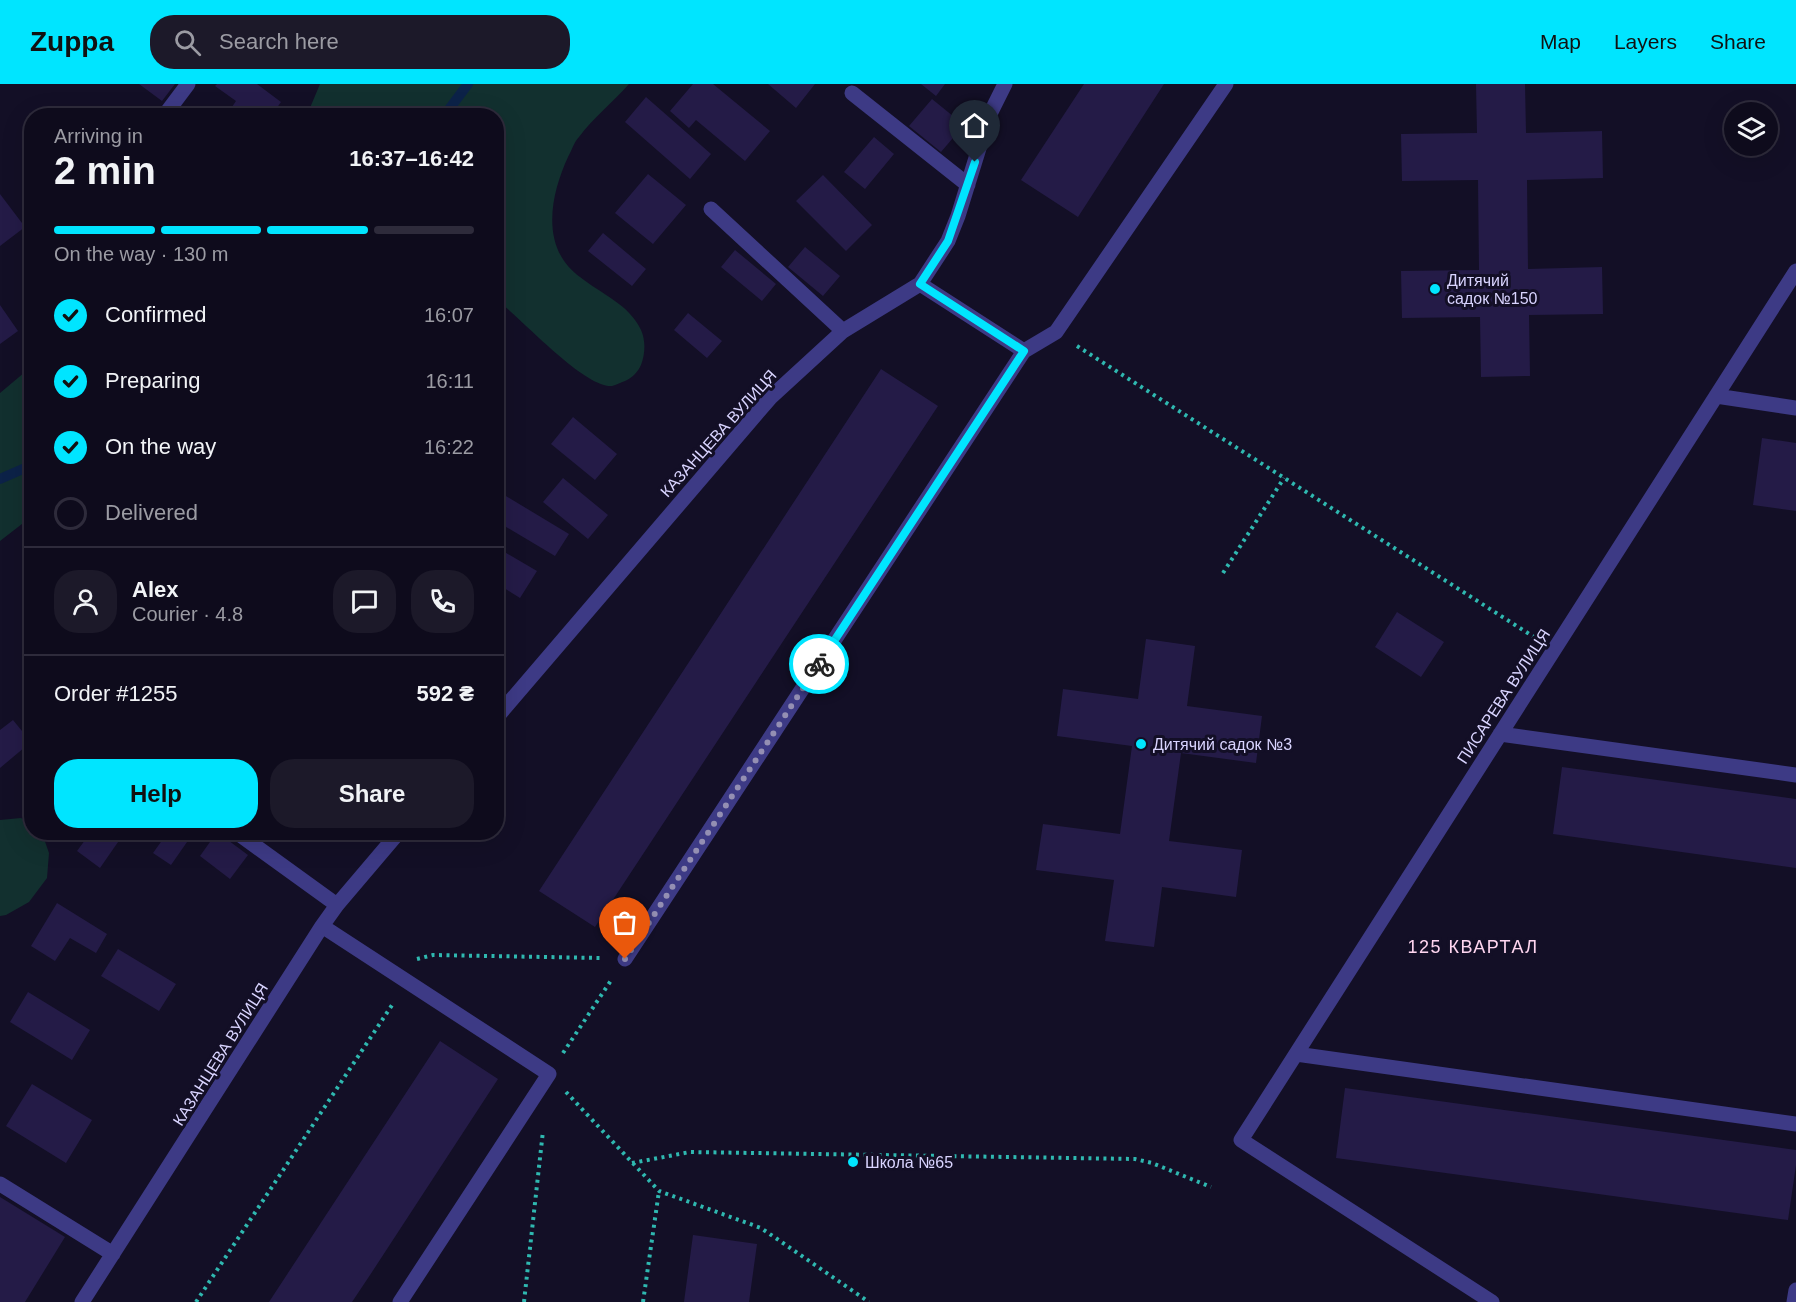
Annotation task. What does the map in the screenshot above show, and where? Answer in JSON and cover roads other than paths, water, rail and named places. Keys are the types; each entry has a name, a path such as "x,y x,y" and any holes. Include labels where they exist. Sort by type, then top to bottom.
{"street":[{"path":"170,108 188,84"},
{"name":"КАЗАНЦЕВА ВУЛИЦЯ","path":"504,709 770,398 843,331 920,284 948,241 989,117 1005,84"},
{"path":"625,959 1024,351 1056,332 1226,84"},
{"path":"852,93 968,185"},
{"path":"711,209 843,331"},
{"name":"ПИСАРЕВА ВУЛИЦЯ","path":"1492,1302 1241,1140 1796,271"},
{"path":"920,284 1024,351"},
{"path":"1716,396 1796,408"},
{"path":"1500,734 1796,775"},
{"path":"247,840 337,905"},
{"name":"КАЗАНЦЕВА ВУЛИЦЯ","path":"82,1302 322,926 392,840"},
{"path":"322,926 549,1074 400,1302"},
{"path":"1296,1054 1796,1124"},
{"path":"0,1184 113,1254"},
{"path":"1794,1302 1796,1290"}],"waterway":[{"path":"450,108 468,84"},
{"path":"0,479 24,468"}],"place":[{"name":"Дитячий садок №150","path":"1435,289"},
{"name":"Дитячий садок №3","path":"1141,744"},
{"name":"Школа №65","path":"853,1162"}],"district":[{"name":"125 КВАРТАЛ","path":"1473,947"}]}
